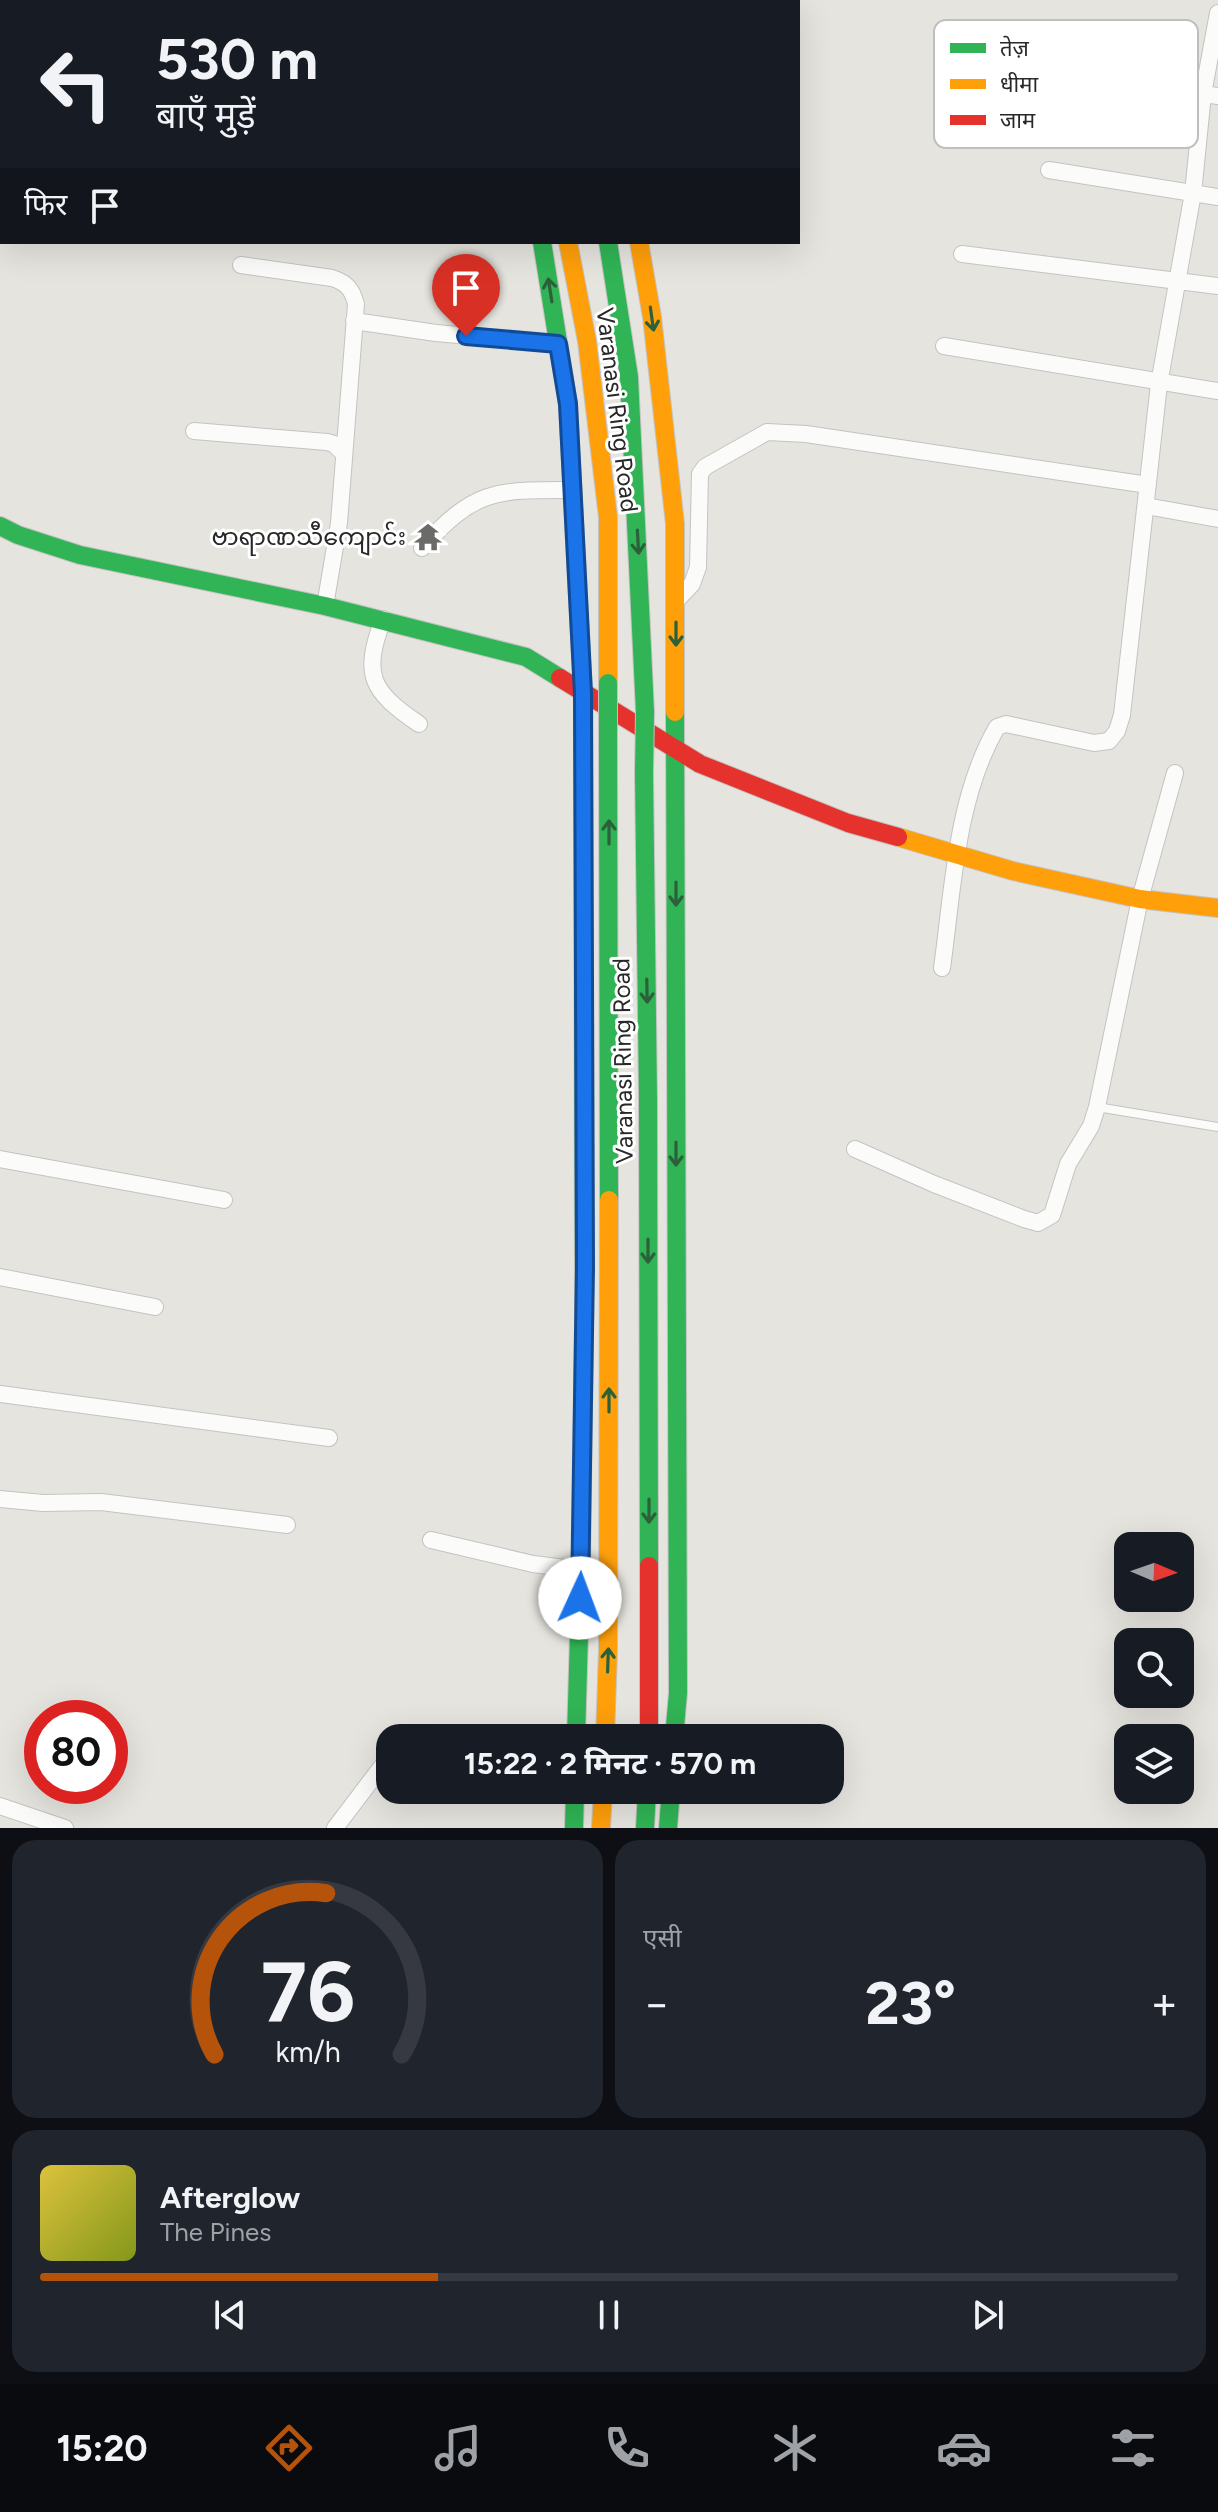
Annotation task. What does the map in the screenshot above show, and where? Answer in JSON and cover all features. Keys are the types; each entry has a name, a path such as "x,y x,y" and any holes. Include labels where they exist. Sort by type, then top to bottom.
{"main road":[{"path":"542,244 568,404 583,693 585,1269 576,1724"},
{"name":"Varanasi Ring Road","path":"568,244 587,341 608,517 609,1382 605,1724"},
{"name":"Varanasi Ring Road","path":"608,244 629,377 645,712 649,1724"},
{"path":"639,244 652,317 675,524 678,1693 675,1724"},
{"path":"0,526 80,555 383,619 526,657 700,764 848,823 958,857 1140,899 1218,908"},
{"path":"574,1828 575,1804"},
{"path":"601,1828 602,1804"},
{"path":"645,1828 646,1804"},
{"path":"668,1828 670,1804"}],"street":[{"path":"942,968 966,812 985,748 997,727 1006,724 1094,743 1109,741 1117,731 1126,684 1159,384 1210,95 1218,13"},
{"path":"1049,170 1218,197"},
{"path":"962,254 1218,286"},
{"path":"241,265 342,281 352,290 356,304 339,523 325,606"},
{"path":"354,321 436,333 558,344"},
{"path":"944,346 1159,384 1218,391"},
{"path":"194,431 327,442 339,447 343,453"},
{"path":"676,602 692,584 698,567 700,474 705,467 767,432 806,434 1148,485"},
{"path":"422,548 450,520 485,496 530,490 573,490"},
{"path":"1146,506 1218,519"},
{"path":"383,619 373,645 372,672 375,681 390,704 419,724"},
{"path":"855,1149 934,1184 1038,1223 1052,1215 1068,1164 1091,1126 1097,1107 1140,899 1175,773"},
{"path":"0,1159 224,1200"},
{"path":"0,1277 155,1307"},
{"path":"0,1394 329,1438"},
{"path":"0,1499 34,1503 101,1502 287,1525"},
{"path":"431,1540 533,1564 581,1570"},
{"path":"335,1828 376,1774"},
{"path":"0,1806 65,1828"}],"lane":[{"path":"1097,1107 1218,1127"}],"traffic: fast":[{"path":"542,244 568,404 583,693 584,1324"},
{"path":"608,244 629,377 645,712"},
{"path":"0,526 80,555 325,606 526,657 560,678"},
{"path":"608,683 608,737"},
{"path":"644,773 645,712"},
{"path":"675,712 678,1693 675,1724"},
{"path":"608,737 609,1200"},
{"path":"644,773 649,1566"},
{"path":"576,1724 581,1566"},
{"path":"574,1828 575,1804"},
{"path":"645,1828 646,1804"},
{"path":"668,1828 670,1804"}],"traffic: slow":[{"path":"568,244 587,341 608,517 608,683"},
{"path":"639,244 652,317 675,524 675,712"},
{"path":"898,837 1013,871 1140,899 1218,908"},
{"path":"605,1724 609,1200"},
{"path":"601,1828 602,1804"}],"traffic: jam":[{"path":"560,678 700,764 848,823 898,837"},
{"path":"581,1566 584,1324"},
{"path":"649,1566 649,1724"}],"place":[{"name":"ဗာရာဏသီကျောင်း","path":"428,537"}],"route":[{"path":"466,336 558,344 568,404 583,693 585,1267 580,1598"}]}
